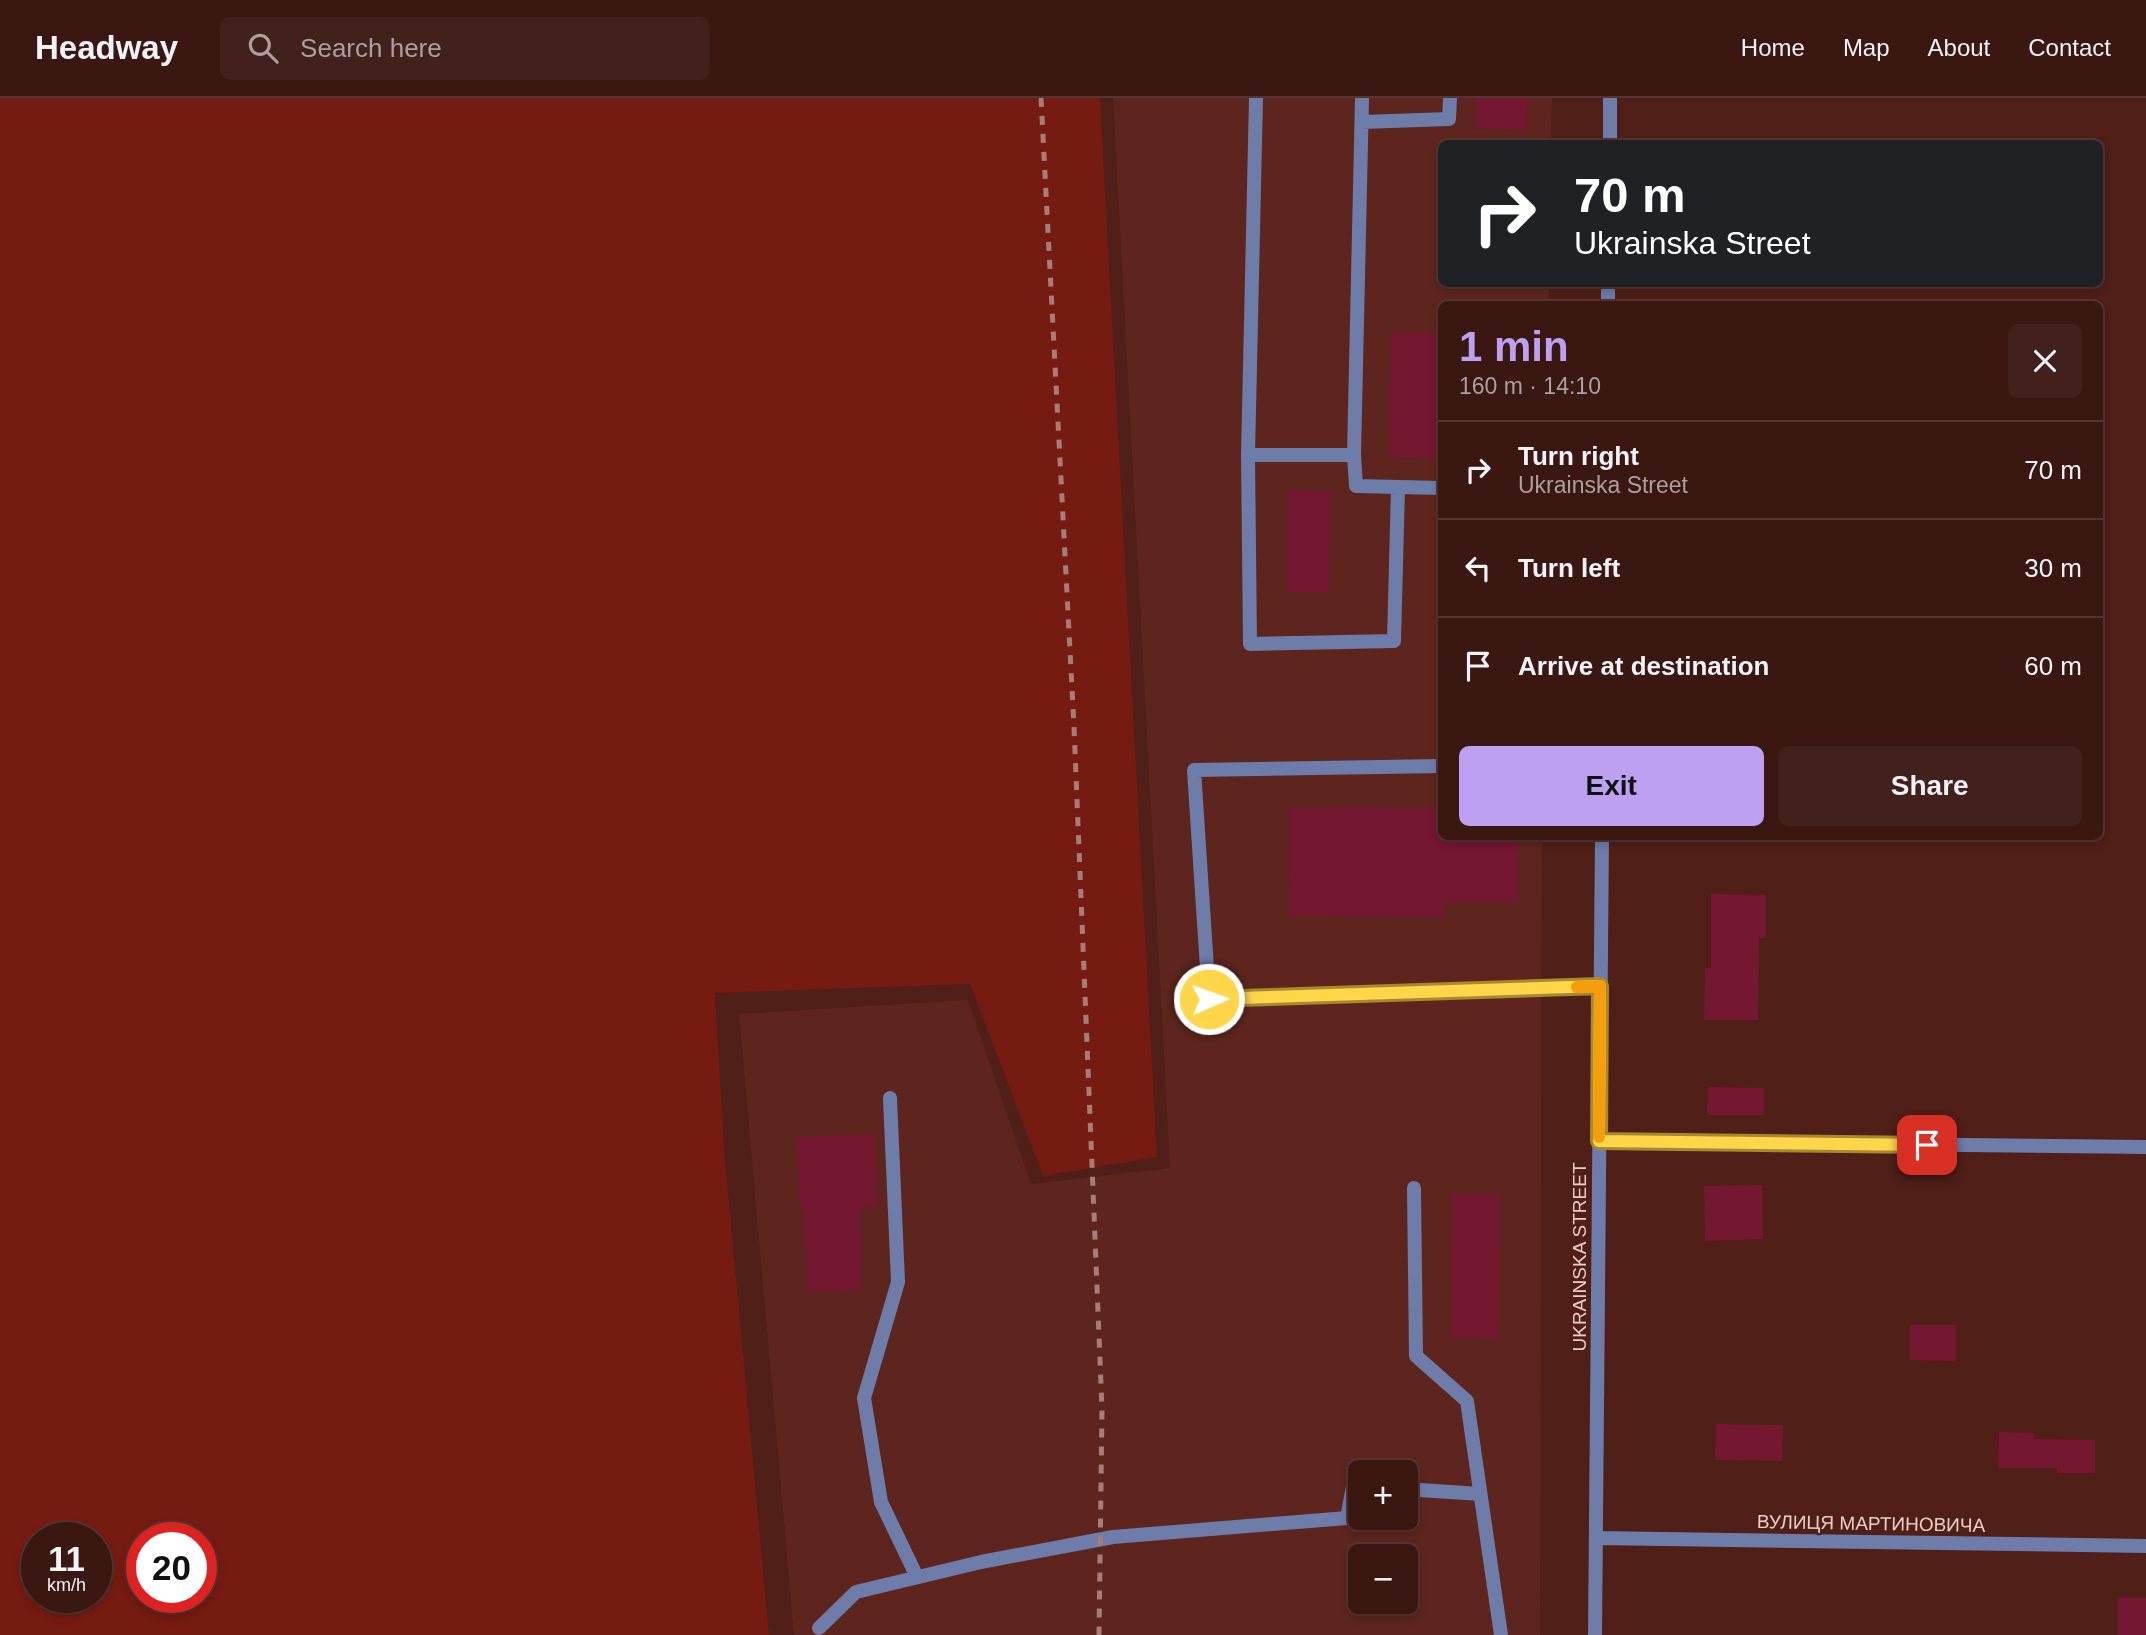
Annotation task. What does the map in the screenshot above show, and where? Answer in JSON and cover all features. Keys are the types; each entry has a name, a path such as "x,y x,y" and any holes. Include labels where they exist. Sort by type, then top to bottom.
{"street":[{"path":"1256,98 1248,455 1250,644 1394,641 1398,487"},
{"path":"1362,98 1354,455 1356,486 1438,488"},
{"path":"1362,122 1449,119 1450,98"},
{"path":"1610,98 1610,140"},
{"path":"1248,455 1354,455"},
{"path":"1438,765 1194,770 1209,999 1600,986"},
{"name":"UKRAINSKA STREET","path":"1595,1635 1602,840"},
{"path":"890,1098 898,1282 864,1398 881,1502 917,1577"},
{"path":"1599,1141 2146,1147"},
{"path":"1414,1188 1416,1356 1466,1401 1501,1635"},
{"path":"1418,1490 1480,1494"},
{"path":"819,1628 856,1592 917,1577 1112,1537 1347,1518 1348,1513"},
{"name":"ВУЛИЦЯ МАРТИНОВИЧА","path":"1596,1538 2146,1546"}],"shaded area":[{"path":"0,98 1100,98 1157,1157 1043,1176 970,984 715,993 724,1148 769,1635 0,1635"},
{"path":"1113,98 1552,98 1551,140 1438,140 1438,287 1549,287 1549,301 1438,301 1438,840 1542,840 1540,1635 794,1635 739,1014 968,1000 1031,1184 1170,1168"}],"building":[{"path":"1477,98 1528,98 1527,130 1475,128"},
{"path":"1391,332 1438,333 1438,459 1390,458"},
{"path":"1287,491 1330,491 1329,592 1286,592"},
{"path":"1289,807 1438,808 1438,840 1518,840 1518,902 1443,902 1443,917 1288,916"},
{"path":"1711,894 1766,895 1766,938 1759,938 1758,1020 1704,1020 1705,968 1711,968"},
{"path":"1708,1087 1764,1088 1764,1115 1707,1115"},
{"path":"874,1134 877,1206 860,1207 862,1290 807,1292 804,1209 800,1209 797,1137"},
{"path":"1762,1185 1763,1239 1705,1241 1704,1186"},
{"path":"1452,1194 1500,1194 1498,1339 1450,1338"},
{"path":"1910,1325 1956,1325 1956,1361 1910,1360"},
{"path":"1716,1424 1783,1425 1782,1461 1715,1460"},
{"path":"1999,1432 2034,1433 2034,1439 2095,1440 2095,1473 2057,1473 2057,1468 1998,1468"},
{"path":"2118,1598 2146,1598 2146,1635 2118,1635"}],"railway":[{"path":"1041,98 1074,727 1102,1409 1099,1635"}],"slow traffic":[{"path":"1577,987 1600,986 1599,1137"}],"route":[{"path":"1209,999 1600,986 1599,1141 1927,1145"}]}
